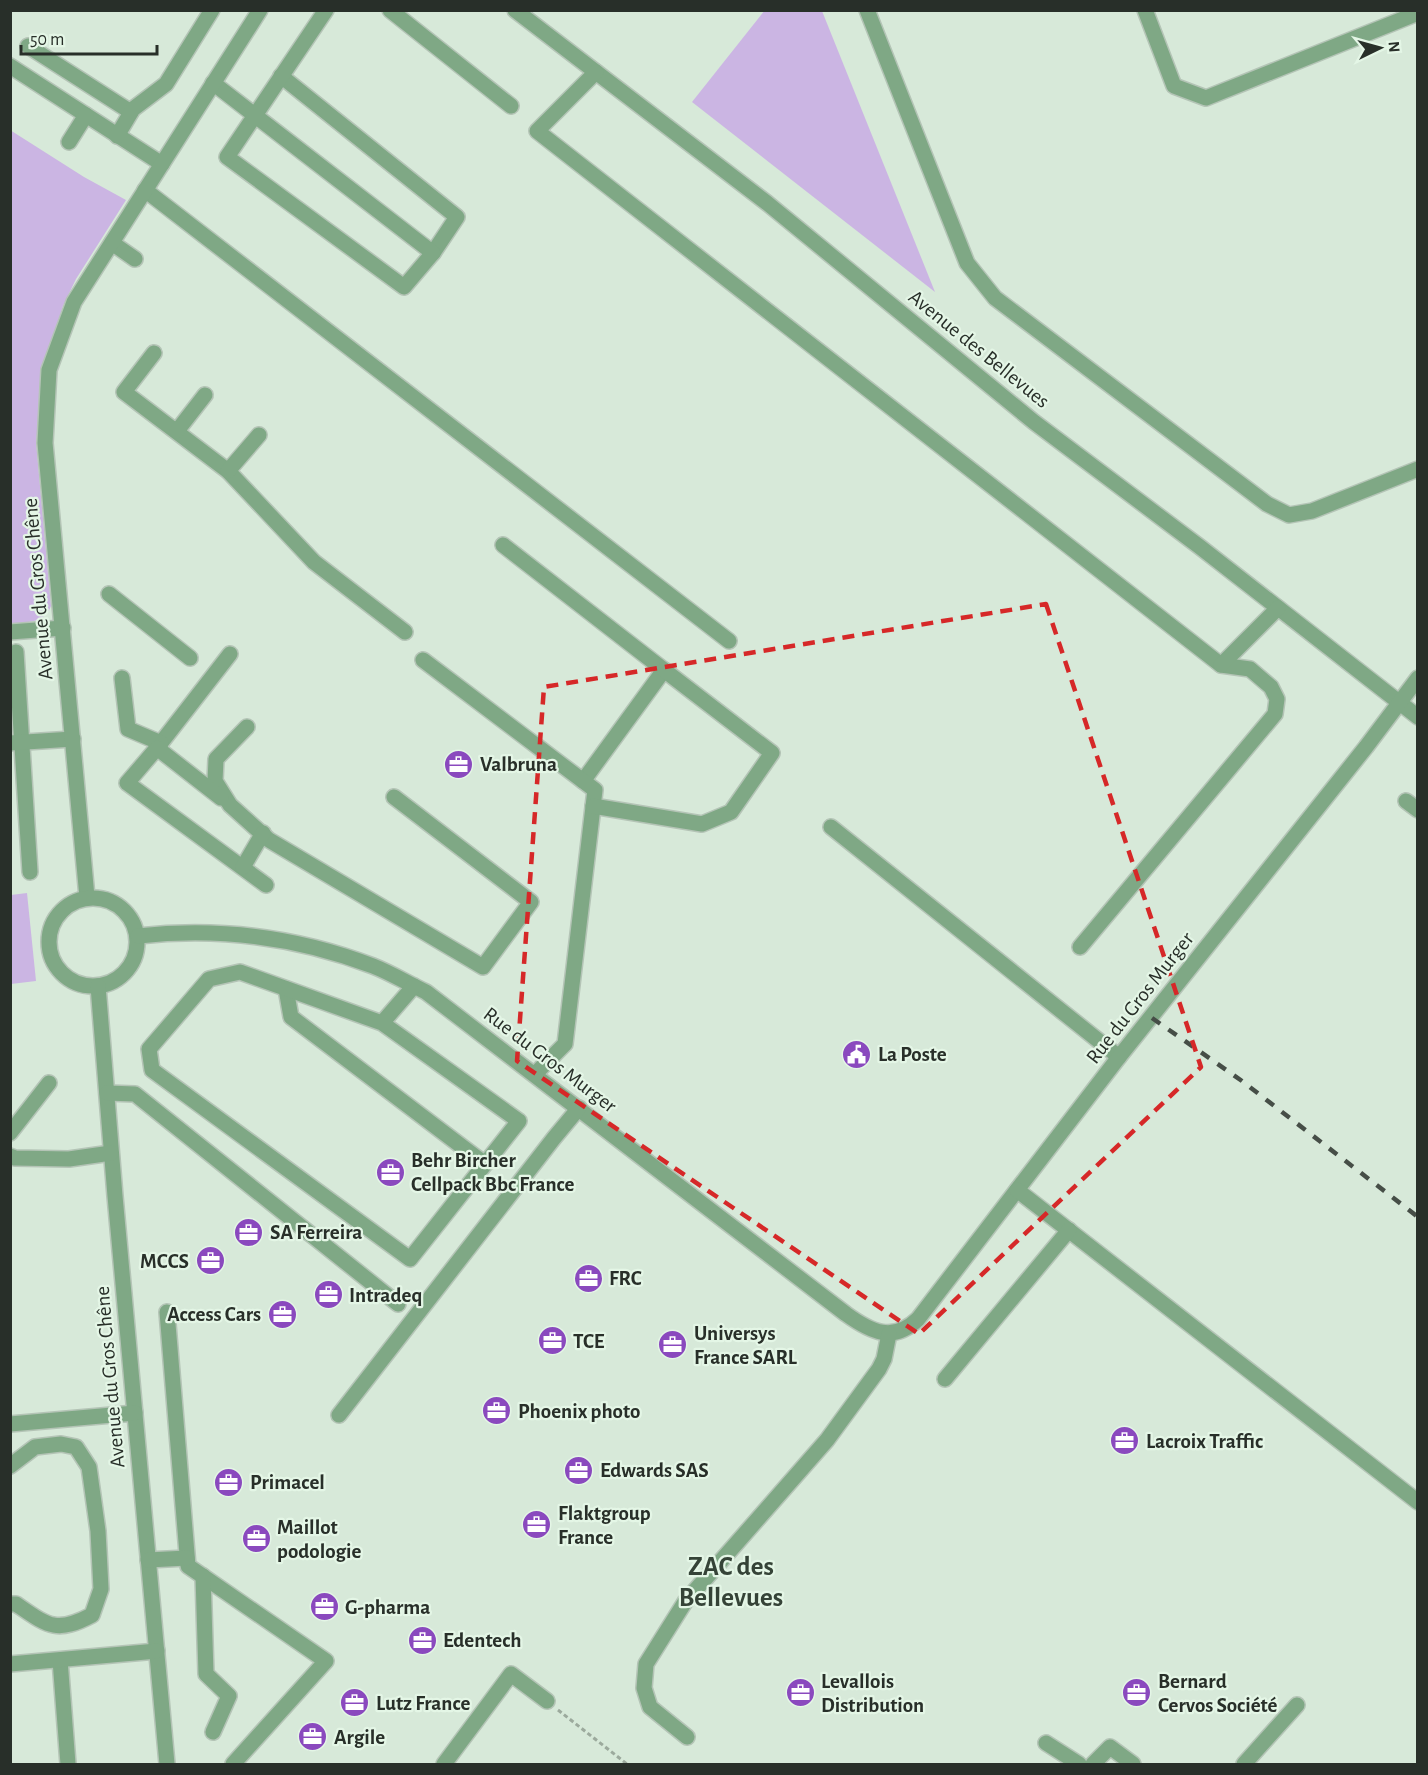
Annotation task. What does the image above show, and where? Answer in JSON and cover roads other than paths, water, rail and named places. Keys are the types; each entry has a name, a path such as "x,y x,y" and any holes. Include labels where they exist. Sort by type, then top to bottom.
{"street":[{"path":"117,136 131,112 166,84 212,10"},
{"name":"Avenue du Gros Chêne","path":"87,897 45,443 49,370 74,302 260,10"},
{"path":"281,76 457,216 433,253 404,287 227,157 281,76 326,10"},
{"path":"390,10 511,106"},
{"name":"Avenue des Bellevues","path":"515,10 767,203 1034,422 1418,717"},
{"path":"867,10 967,263 994,298 1267,504 1289,515 1312,511 1418,469"},
{"path":"1145,10 1174,86 1206,98 1418,13"},
{"path":"28,46 131,112"},
{"path":"10,66 162,164"},
{"path":"596,72 537,130 1221,664 1250,669 1271,687 1277,699 1275,714 1080,947"},
{"path":"213,83 433,253"},
{"path":"69,142 86,115"},
{"path":"145,190 729,641"},
{"path":"112,243 135,259"},
{"path":"154,353 124,392 228,471 314,562 405,632"},
{"path":"177,431 205,395"},
{"path":"228,471 259,435"},
{"path":"503,545 772,753 731,812 702,824 593,806"},
{"path":"109,594 190,658"},
{"path":"1221,664 1278,608"},
{"path":"10,632 63,628"},
{"path":"16,652 16,743 30,872"},
{"path":"230,654 159,746 127,783 266,885"},
{"path":"423,660 595,790 565,1044 535,1074"},
{"path":"583,781 664,670"},
{"path":"123,678 128,729 159,746 269,840 483,967 531,902 394,797"},
{"name":"Rue du Gros Murger","path":"138,936 207,932 269,938 306,945 374,966 426,992 846,1314 873,1330 889,1334 909,1329 918,1319 1119,1057 1366,747 1418,678"},
{"path":"230,805 215,781 216,759 247,727"},
{"path":"16,743 73,739"},
{"path":"831,826 1119,1057"},
{"path":"243,867 263,833"},
{"path":"87,897 105,899 123,909 135,926 138,936 136,954 129,970 115,981 98,986 78,984 60,972 50,954 49,943 53,923 58,914 66,907 87,897"},
{"path":"240,972 286,989 382,1023 519,1121 410,1259 153,1070 149,1048 209,980 240,972"},
{"name":"Avenue du Gros Chêne","path":"98,986 111,1153 167,1764"},
{"path":"382,1023 414,986"},
{"path":"286,989 291,1017 485,1164"},
{"path":"10,1133 49,1083"},
{"path":"106,1093 135,1094 398,1304"},
{"path":"339,1415 579,1108"},
{"path":"10,1156 15,1158 69,1158 111,1153"},
{"path":"1017,1190 1418,1502"},
{"path":"945,1379 1069,1230"},
{"path":"167,1312 188,1566 326,1661 233,1764"},
{"path":"687,1737 650,1707 644,1688 646,1664 685,1602 827,1440 879,1369 884,1359 889,1334"},
{"path":"10,1424 135,1413"},
{"path":"10,1466 35,1447 61,1444 76,1447 89,1467 98,1531 101,1589 92,1615 72,1626 54,1626 16,1604 10,1604"},
{"path":"148,1560 187,1558"},
{"path":"203,1576 206,1674 229,1696 213,1732"},
{"path":"10,1664 157,1651"},
{"path":"60,1660 68,1764"},
{"path":"444,1764 511,1674 547,1701"},
{"path":"1244,1764 1297,1704"},
{"path":"1046,1743 1079,1764"},
{"path":"1093,1764 1110,1747 1133,1764"}],"railway":[{"path":"1152,1018 1242,1081 1418,1217"}],"place":[{"name":"Valbruna","path":"459,764"},
{"name":"La Poste","path":"857,1054"},
{"name":"Behr Bircher Cellpack Bbc France","path":"390,1172"},
{"name":"SA Ferreira","path":"249,1232"},
{"name":"MCCS","path":"210,1261"},
{"name":"FRC","path":"588,1278"},
{"name":"Intradeq","path":"328,1295"},
{"name":"Access Cars","path":"282,1314"},
{"name":"TCE","path":"552,1341"},
{"name":"Universys France SARL","path":"673,1345"},
{"name":"Phoenix photo","path":"497,1411"},
{"name":"Lacroix Traffic","path":"1125,1441"},
{"name":"Edwards SAS","path":"579,1470"},
{"name":"Primacel","path":"229,1482"},
{"name":"Flaktgroup France","path":"537,1525"},
{"name":"Maillot podologie","path":"256,1539"},
{"name":"G-pharma","path":"324,1607"},
{"name":"Edentech","path":"422,1640"},
{"name":"Levallois Distribution","path":"800,1693"},
{"name":"Bernard Cervos Société","path":"1137,1693"},
{"name":"Lutz France","path":"355,1703"},
{"name":"Argile","path":"313,1737"}],"district":[{"name":"ZAC des Bellevues","path":"731,1582"}]}
